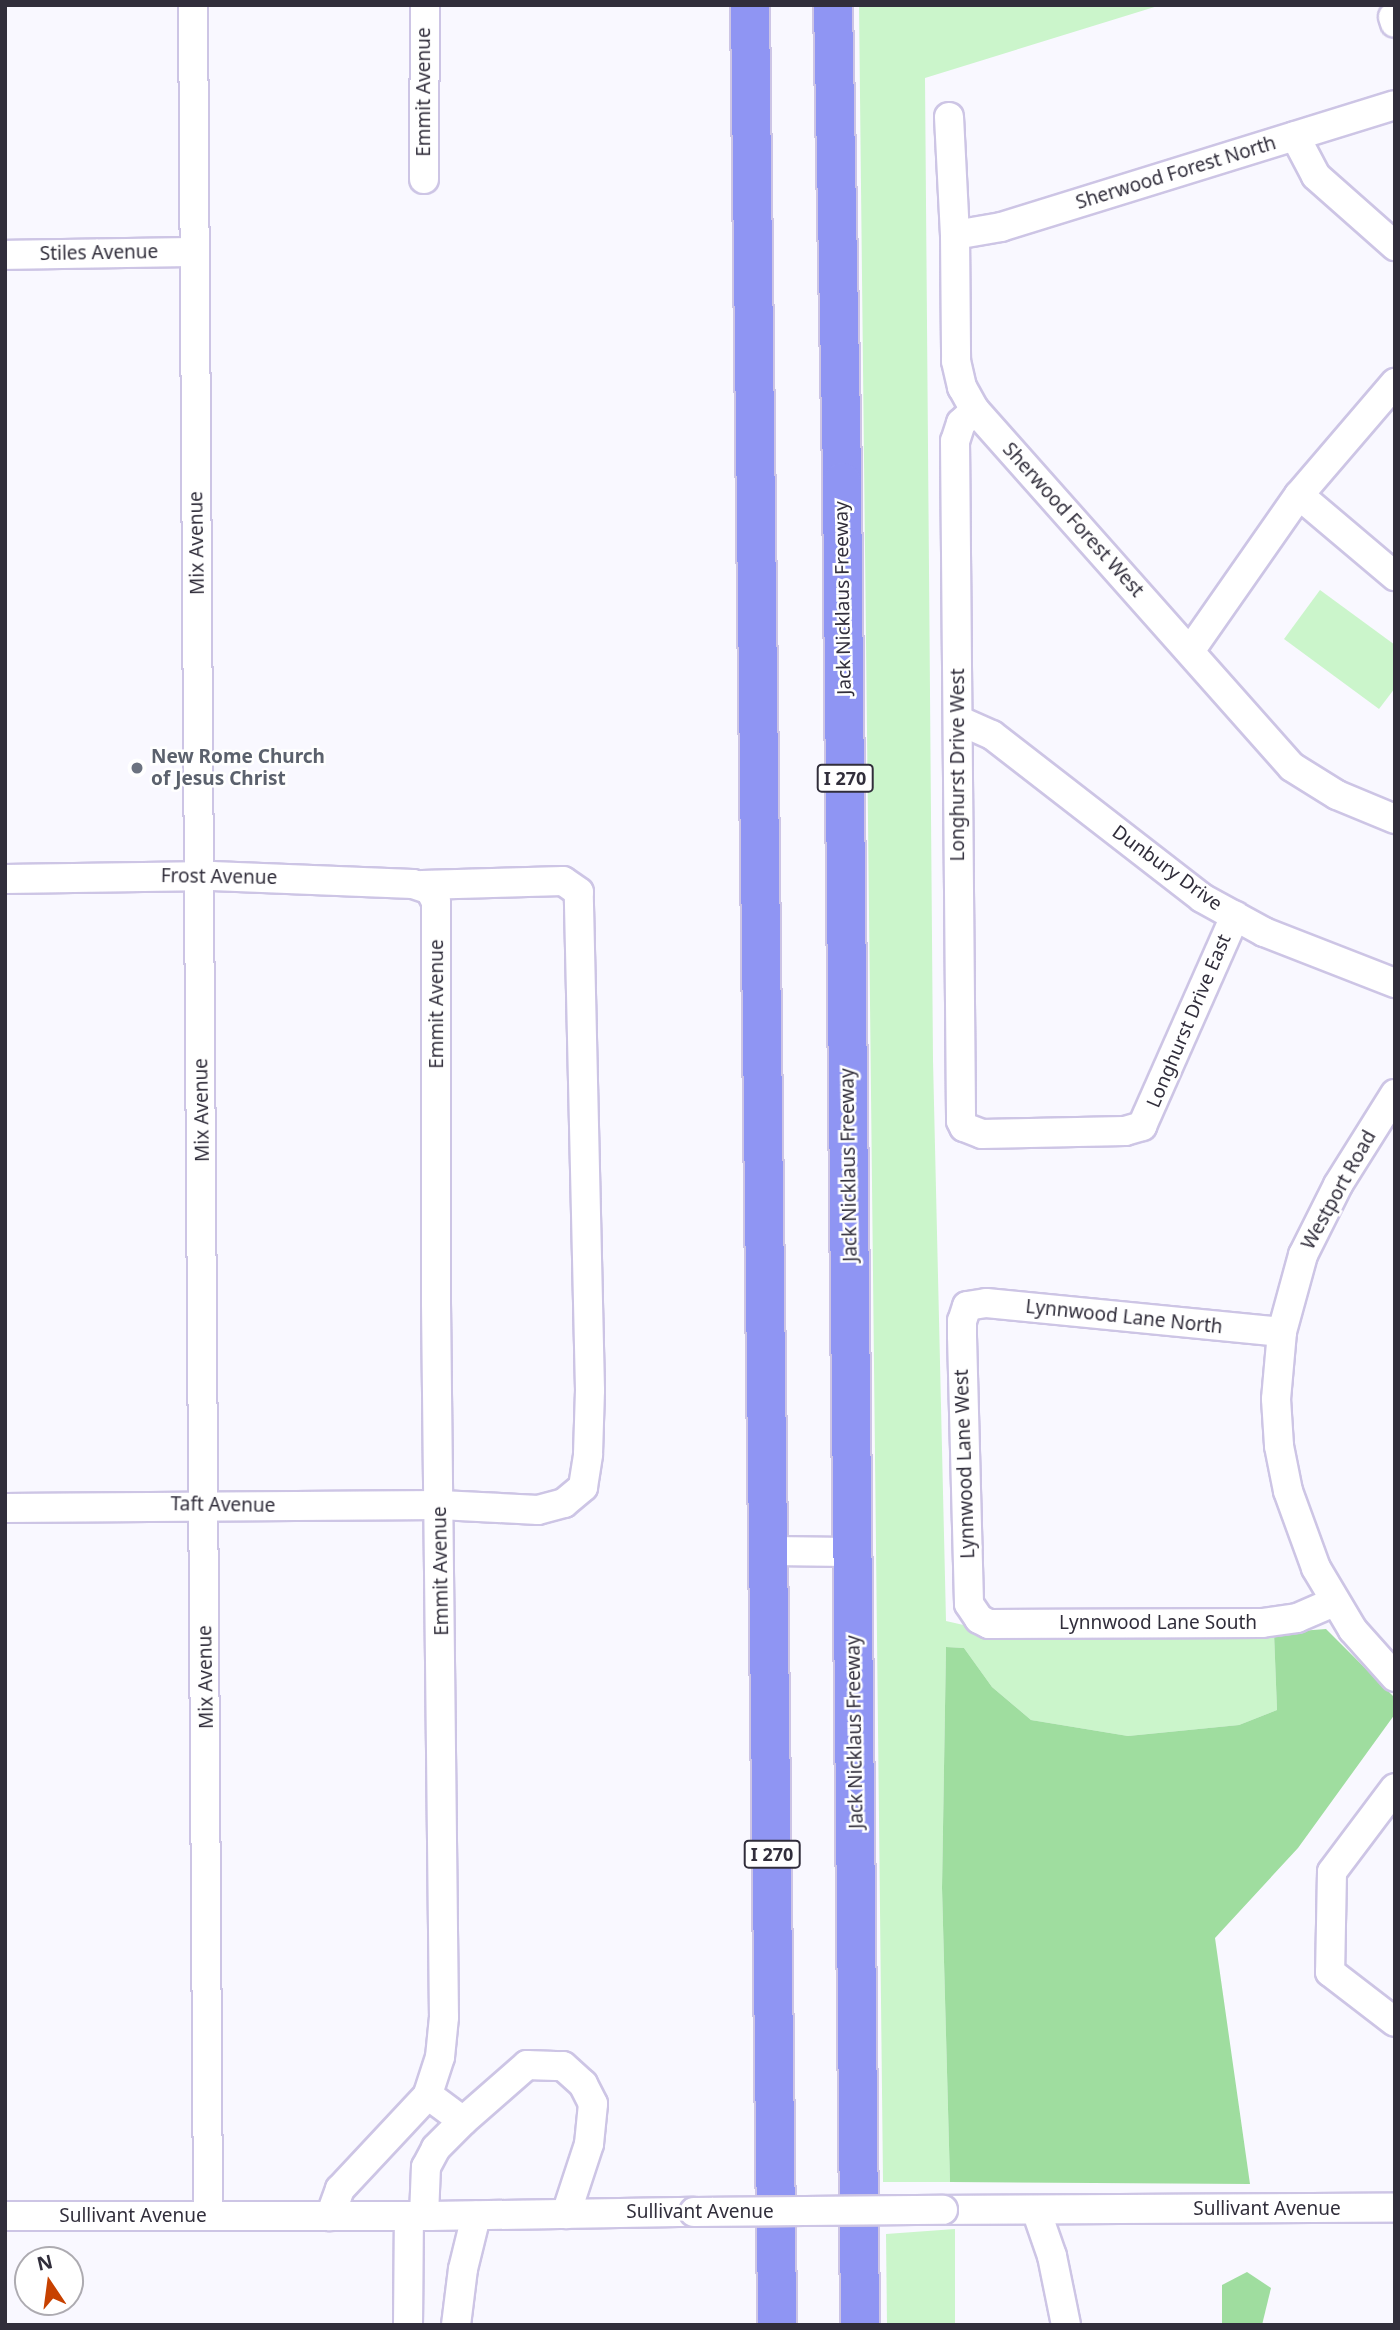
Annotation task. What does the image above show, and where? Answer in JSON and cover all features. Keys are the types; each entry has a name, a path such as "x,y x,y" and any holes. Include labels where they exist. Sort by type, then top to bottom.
{"highway":[{"name":"Jack Nicklaus Freeway","path":"833,5 842,482 860,2325"},
{"name":"I 270","path":"750,11 777,2325"}],"street":[{"name":"Mix Avenue","path":"193,5 208,2216"},
{"name":"Emmit Avenue","path":"424,179 425,5"},
{"name":"Sherwood Forest North","path":"955,235 1001,227 1395,105"},
{"name":"Sherwood Forest West","path":"949,117 955,235 956,361 962,387 975,410 1292,767 1337,795 1395,819"},
{"path":"1295,136 1316,176 1395,246"},
{"name":"Stiles Avenue","path":"5,255 194,252"},
{"path":"1190,652 1299,495 1395,383"},
{"name":"Longhurst Drive West","path":"975,410 961,423 955,440 961,1121 964,1127 982,1134 1125,1131 1142,1126"},
{"path":"1299,495 1395,576"},
{"name":"Dunbury Drive","path":"958,720 992,735 1202,898 1264,932 1395,983"},
{"name":"Frost Avenue","path":"5,879 201,876 426,887 564,881 579,892 590,1390 588,1454 583,1488 564,1503 538,1510 440,1505"},
{"name":"Emmit Avenue","path":"330,2216 340,2189 428,2095 440,2057 444,2017 436,1303 438,915 426,887"},
{"name":"Longhurst Drive East","path":"1142,1126 1235,916"},
{"name":"Westport Road","path":"1395,1094 1319,1220 1290,1293 1282,1332 1276,1399 1279,1446 1288,1491 1315,1568 1353,1630 1395,1677"},
{"name":"Lynnwood Lane North","path":"967,1306 986,1303 1282,1332"},
{"name":"Lynnwood Lane West","path":"967,1306 962,1328 969,1604 979,1619"},
{"name":"Taft Avenue","path":"5,1508 204,1504 440,1505"},
{"path":"768,1551 853,1552"},
{"name":"Lynnwood Lane South","path":"979,1619 989,1624 1262,1623 1297,1618 1334,1602"},
{"path":"1395,1788 1332,1872 1330,1972 1395,2022"},
{"path":"408,2325 417,2216 426,2167 436,2148 527,2065 563,2066 583,2084 593,2104 589,2144 566,2214"},
{"path":"428,2095 463,2121"},
{"name":"Sullivant Avenue","path":"5,2216 476,2216 694,2212 1395,2208"},
{"path":"1036,2210 1052,2256 1066,2325"},
{"path":"456,2325 463,2269 476,2216"}],"green space":[{"path":"859,5 1161,5 925,78 933,1060 946,1621 981,1629 1274,1633 1277,1710 1239,1725 1128,1736 1031,1720 992,1687 964,1648 946,1647 942,1888 950,2182 883,2182"},
{"path":"1320,590 1395,645 1395,688 1379,709 1284,639"},
{"path":"1326,1629 1395,1698 1395,1714 1298,1848 1215,1938 1250,2184 950,2182 942,1888 946,1647 964,1648 992,1687 1031,1720 1128,1736 1239,1725 1277,1710 1274,1633"},
{"path":"955,2229 955,2325 887,2325 886,2234"},
{"path":"1247,2272 1271,2288 1262,2325 1222,2325 1222,2285"}],"place":[{"name":"New Rome Church of Jesus Christ","path":"137,768"}]}
